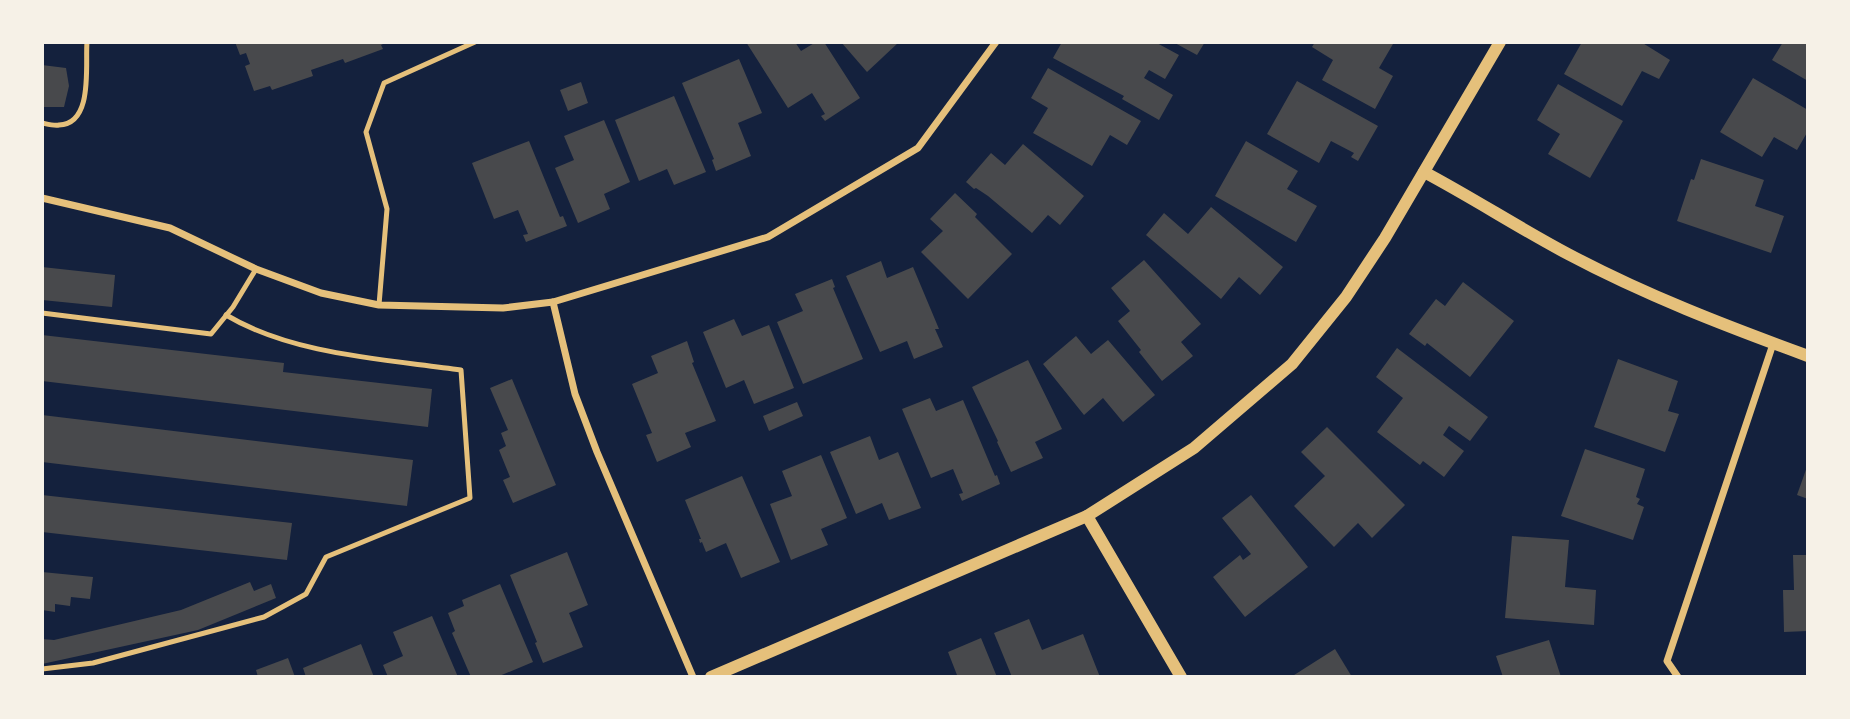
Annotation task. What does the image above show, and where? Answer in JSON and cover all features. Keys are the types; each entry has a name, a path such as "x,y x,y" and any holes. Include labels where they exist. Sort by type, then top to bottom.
{"street":[{"path":"42,198 170,228 256,269 320,293 379,305 503,308 554,302 768,237 918,148 996,42"},
{"path":"711,677 1087,516 1194,448 1292,364 1346,297 1385,239 1500,42"},
{"path":"1424,172 1566,253 1659,299 1808,356"},
{"path":"554,302 575,394 693,677"},
{"path":"1678,677 1667,661 1773,344"},
{"path":"1087,516 1181,677"}],"lane":[{"path":"42,123 62,126 75,117 85,97 87,42"},
{"path":"379,305 387,209 366,132 384,83 475,42"},
{"path":"42,313 211,334 256,269"},
{"path":"42,670 93,663 264,617 306,594 326,556 470,498 461,370 296,345 240,324 226,315"}],"building":[{"path":"235,42 387,42 381,45 383,49 345,63 343,59 311,70 313,76 272,90 270,86 254,91 245,66 250,64 246,53 240,55"},
{"path":"746,42 795,42 801,51 816,42 824,42 860,98 825,121 821,116 825,114 812,93 788,108"},
{"path":"841,42 899,42 867,72"},
{"path":"1062,42 1155,42 1179,55 1165,79 1149,70 1144,78 1173,95 1159,120 1122,99 1124,96 1053,58"},
{"path":"1173,42 1205,42 1197,55"},
{"path":"1315,42 1393,44 1379,68 1393,76 1375,109 1322,80 1333,60 1312,47"},
{"path":"1582,42 1641,42 1670,60 1659,79 1642,71 1622,106 1564,74"},
{"path":"1783,42 1808,42 1808,81 1772,60"},
{"path":"739,59 762,113 738,123 751,156 716,171 712,160 714,159 682,83"},
{"path":"42,65 66,68 69,86 64,107 42,107"},
{"path":"1048,68 1141,121 1127,145 1110,135 1092,166 1033,133 1048,108 1031,98"},
{"path":"1753,78 1808,110 1808,131 1797,150 1774,137 1762,157 1720,132"},
{"path":"1297,81 1378,126 1358,161 1351,157 1354,153 1331,141 1319,163 1267,134"},
{"path":"581,82 588,103 568,111 560,90"},
{"path":"1558,84 1623,121 1590,178 1548,154 1560,134 1537,120"},
{"path":"674,96 706,172 674,185 667,169 639,181 615,120"},
{"path":"604,120 630,182 604,194 610,209 578,223 555,168 574,160 564,136"},
{"path":"529,141 560,217 563,216 567,226 526,242 523,235 528,234 518,210 494,219 472,163"},
{"path":"1246,141 1298,171 1287,189 1317,206 1296,242 1215,196"},
{"path":"1023,144 1084,196 1060,225 1048,215 1032,233 988,196 966,182 991,153 1005,165"},
{"path":"1701,159 1764,180 1755,206 1784,216 1771,253 1677,221 1691,179 1694,180"},
{"path":"955,193 1012,254 968,299 921,252 943,231 930,219"},
{"path":"1211,207 1283,267 1260,295 1239,277 1221,299 1146,235 1164,213 1188,234"},
{"path":"1144,260 1201,324 1181,342 1193,356 1162,381 1118,321 1130,311 1111,288"},
{"path":"881,261 887,278 913,267 939,329 935,329 943,347 914,359 907,341 880,352 846,276"},
{"path":"42,267 115,275 112,307 42,300"},
{"path":"832,279 833,288 863,359 803,384 777,322 803,311 795,294"},
{"path":"1463,282 1514,321 1470,377 1427,343 1425,346 1409,334 1436,299 1445,306"},
{"path":"734,319 742,336 769,325 794,388 754,404 744,380 726,388 703,332"},
{"path":"42,335 284,363 283,372 432,389 428,427 42,381"},
{"path":"1076,336 1091,354 1108,340 1155,395 1123,422 1103,398 1084,415 1043,364"},
{"path":"687,341 694,362 692,363 716,421 685,433 691,447 657,462 646,435 652,433 632,384 658,373 651,356"},
{"path":"1397,348 1488,417 1470,441 1449,426 1443,435 1464,451 1444,477 1423,461 1420,465 1377,432 1403,398 1376,377"},
{"path":"1618,359 1678,381 1668,411 1679,414 1665,452 1594,427"},
{"path":"1028,360 1062,429 1035,442 1043,458 1011,472 972,387"},
{"path":"512,379 556,485 513,503 503,480 510,477 499,450 506,446 501,433 508,430 490,388"},
{"path":"930,398 936,411 963,400 1000,484 962,501 959,494 963,493 953,469 931,478 902,409"},
{"path":"797,402 803,416 769,431 763,416"},
{"path":"42,415 413,460 407,506 42,462"},
{"path":"1327,427 1405,505 1372,538 1358,523 1334,547 1294,506 1325,476 1301,452"},
{"path":"870,436 879,460 898,452 921,508 889,520 882,503 856,514 830,452"},
{"path":"1585,449 1645,469 1636,497 1640,499 1637,504 1644,507 1633,540 1561,516"},
{"path":"821,455 847,518 821,529 828,545 791,560 770,504 792,496 782,471"},
{"path":"1808,464 1808,499 1797,495"},
{"path":"742,476 780,562 741,578 726,543 706,552 702,542 700,543 701,539 685,500"},
{"path":"42,495 292,523 287,560 42,532"},
{"path":"1251,495 1308,567 1245,617 1213,577 1240,555 1243,560 1251,554 1222,518"},
{"path":"1512,536 1569,540 1565,587 1596,590 1594,625 1505,618"},
{"path":"567,552 588,605 569,613 583,647 543,663 510,575"},
{"path":"1793,555 1808,555 1808,631 1784,632 1783,590 1794,590"},
{"path":"42,572 93,577 90,599 71,597 70,606 55,604 55,612 42,610"},
{"path":"250,582 254,591 271,584 276,598 198,630 42,664 42,639 54,640 181,610"},
{"path":"500,584 533,662 497,677 471,677 452,633 455,631 448,613 464,606 462,600"},
{"path":"432,616 458,677 388,677 383,665 403,656 393,632"},
{"path":"1029,619 1042,650 1083,634 1100,677 1012,677 994,633"},
{"path":"981,638 997,677 953,677 957,675 948,652"},
{"path":"1549,640 1561,677 1503,677 1496,656"},
{"path":"361,644 374,677 306,677 303,668"},
{"path":"1335,649 1352,677 1291,677"},
{"path":"288,658 295,677 258,677 256,670"}]}
